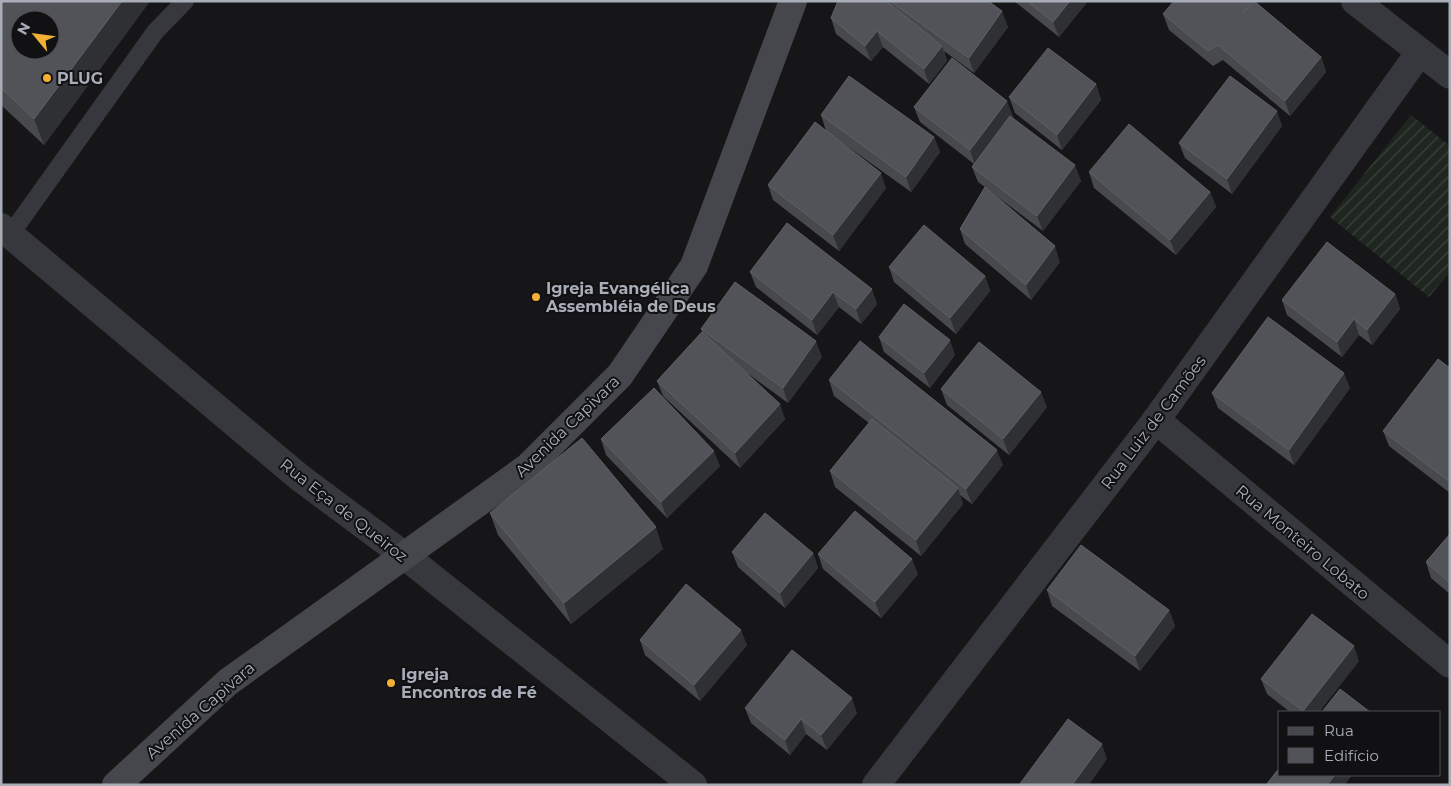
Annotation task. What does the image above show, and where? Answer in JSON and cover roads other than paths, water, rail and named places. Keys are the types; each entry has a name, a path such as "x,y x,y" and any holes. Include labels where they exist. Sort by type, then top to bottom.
{"main road":[{"name":"Avenida Capivara","path":"116,785 228,682 528,467 620,376 694,266 793,1"}],"street":[{"path":"1355,1 1450,75"},
{"name":"Rua Luiz de Camões","path":"876,785 1156,420 1420,52"},
{"name":"Rua Eça de Queiroz","path":"6,231 299,476 405,556 693,785"},
{"name":"Rua Monteiro Lobato","path":"1156,420 1450,664"}],"lane":[{"path":"6,231 155,32 185,1"}],"place":[{"name":"PLUG","path":"47,78"},
{"name":"Igreja Evangélica Assembléia de Deus","path":"536,297"},
{"name":"Igreja Encontros de Fé","path":"391,683"}]}
